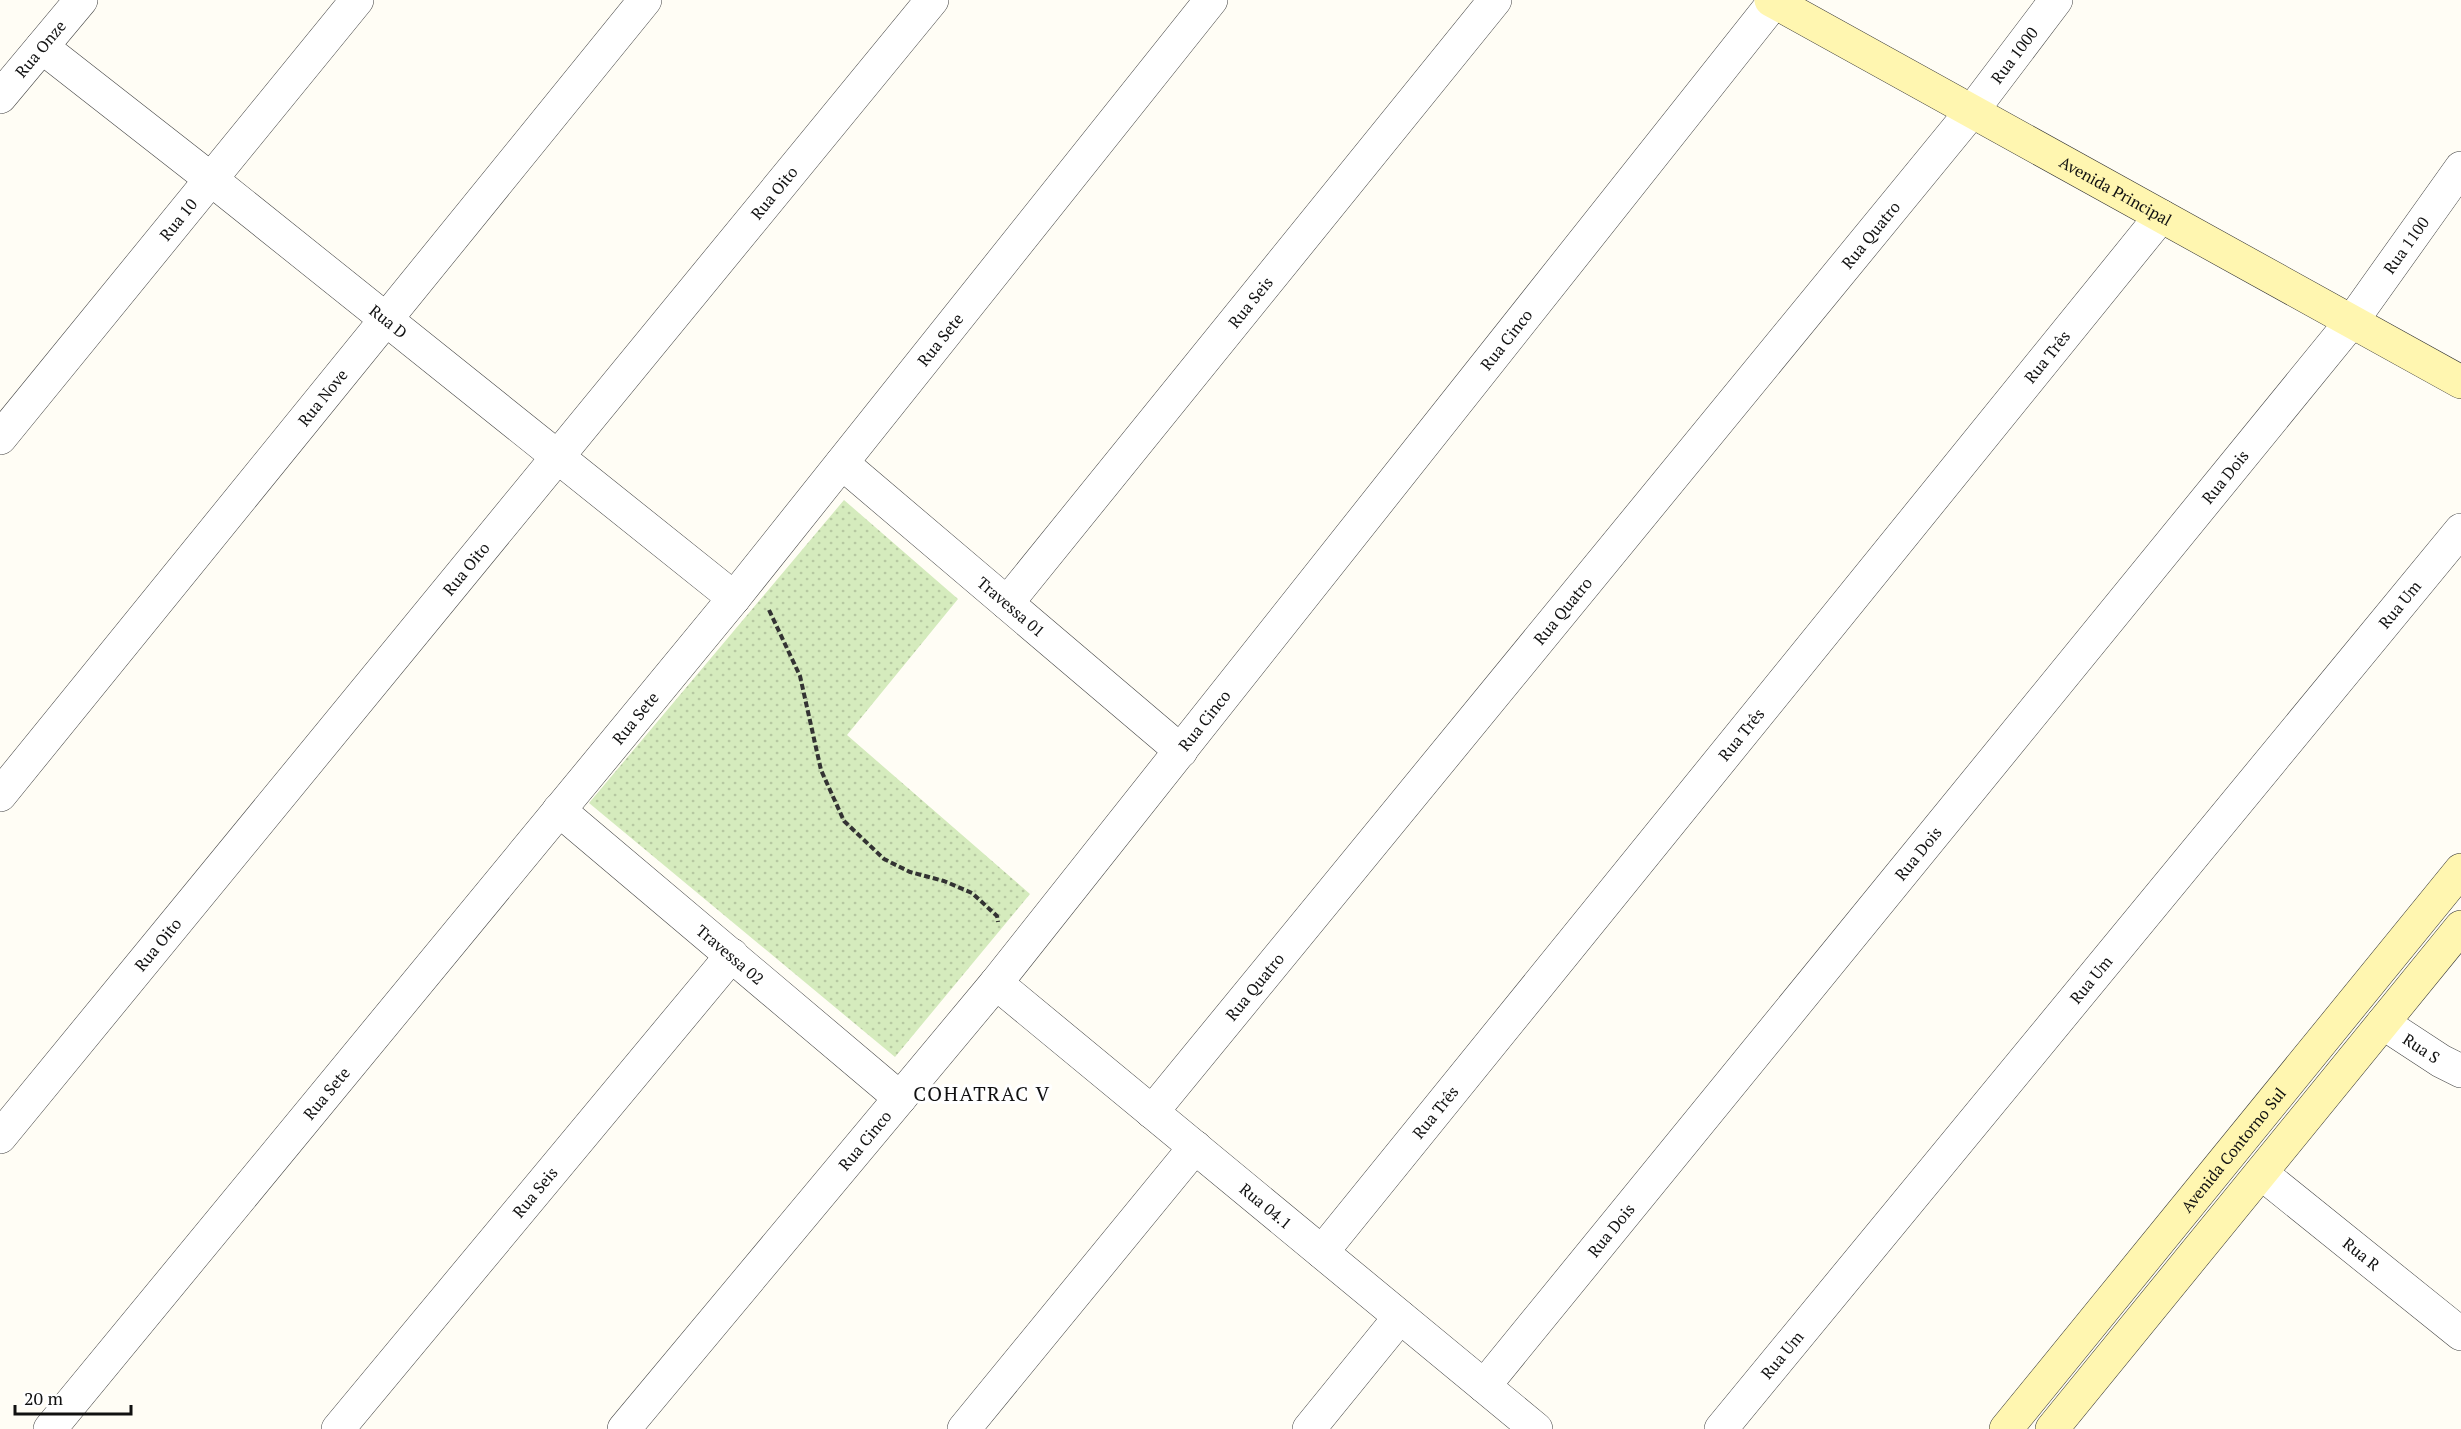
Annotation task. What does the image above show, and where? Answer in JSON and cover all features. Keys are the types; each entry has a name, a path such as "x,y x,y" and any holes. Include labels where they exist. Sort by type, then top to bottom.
{"main road":[{"name":"Avenida Principal","path":"1773,1 2461,382"},
{"name":"Avenida Contorno Sul","path":"2006,1429 2461,870"},
{"path":"2059,1426 2461,927"}],"street":[{"name":"Rua Onze","path":"0,97 81,0"},
{"name":"Rua 10","path":"0,438 357,0"},
{"name":"Rua Nove","path":"0,795 645,0"},
{"name":"Rua Oito","path":"0,1137 932,0"},
{"name":"Rua Sete","path":"50,1429 743,586 1211,0"},
{"name":"Rua Seis","path":"1007,603 1494,0"},
{"name":"Rua 1000","path":"1972,111 2056,0"},
{"name":"Rua Cinco","path":"624,1429 996,983 1773,1"},
{"name":"Rua D","path":"42,47 558,457 743,586"},
{"name":"Rua Quatro","path":"1152,1112 1972,111"},
{"name":"Rua 1100","path":"2352,321 2461,168"},
{"name":"Rua Três","path":"1322,1252 2161,216"},
{"name":"Rua Dois","path":"1484,1386 2352,321"},
{"name":"Travessa 01","path":"842,463 1180,751"},
{"name":"Rua Um","path":"1720,1429 2461,530"},
{"name":"Travessa 02","path":"559,810 900,1098"},
{"name":"Rua Seis","path":"338,1429 732,956"},
{"name":"Rua 04.1","path":"996,983 1536,1429"},
{"name":"Rua S","path":"2383,1023 2441,1061 2461,1071"},
{"path":"964,1429 1195,1147"},
{"name":"Rua R","path":"2261,1173 2461,1335"},
{"path":"1309,1429 1400,1317"},
{"path":"2030,1399 2059,1426"}],"path":[{"path":"743,586 800,676 821,770 844,821 884,860 910,872 944,881 972,892 997,916 998,932 1020,952"}],"green space":[{"path":"844,500 958,599 847,735 1030,894 895,1057 589,803"}],"district":[{"name":"COHATRAC V","path":"982,1094"}]}
